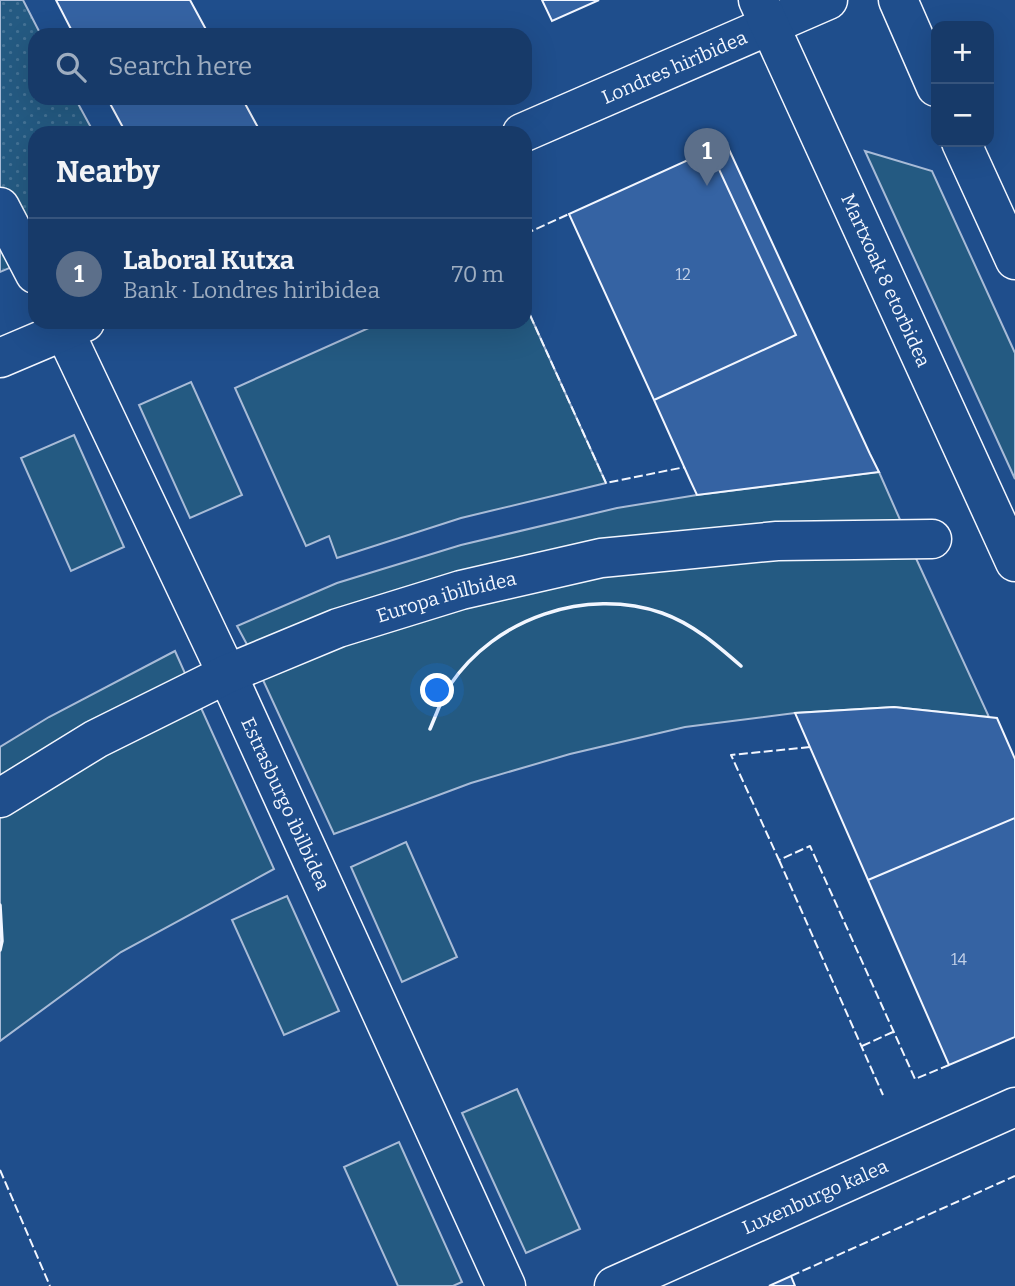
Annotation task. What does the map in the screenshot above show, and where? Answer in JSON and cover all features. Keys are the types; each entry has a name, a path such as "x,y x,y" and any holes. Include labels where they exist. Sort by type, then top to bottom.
{"street":[{"name":"Londres hiribidea","path":"532,128 764,13 828,0"},
{"path":"898,0 935,84"},
{"name":"Martxoak 8 etorbidea","path":"764,13 1015,562"},
{"path":"963,147 1015,260"},
{"path":"0,207 28,261"},
{"path":"0,358 62,329"},
{"name":"Estrasburgo ibilbidea","path":"72,329 506,1286"},
{"name":"Europa ibilbidea","path":"0,798 96,739 227,674 338,628 449,594 601,558 777,541 932,539"},
{"name":"Luxenburgo kalea","path":"614,1286 1015,1107"}],"shaded area":[{"path":"0,0 23,0 37,28 28,28 28,105 79,105 90,126 28,126 28,260 0,272"},
{"path":"865,151 932,171 1015,353 1015,479"},
{"path":"532,319 606,483 461,518 337,558 329,536 306,546 235,388 366,329 532,329"},
{"path":"191,382 242,495 190,518 139,405"},
{"path":"74,435 124,547 71,571 21,458"},
{"path":"879,472 905,531 729,530 250,650 237,626 337,583 461,545 617,508"},
{"path":"914,554 989,717 894,707 795,713 685,727 570,754 471,783 334,834 257,667 387,622 666,561"},
{"path":"175,651 188,680 0,786 0,747 49,717"},
{"path":"197,699 274,869 121,952 0,1041 0,810"},
{"path":"406,842 457,957 402,982 351,867"},
{"path":"287,896 339,1011 284,1035 232,920"},
{"path":"517,1089 580,1229 526,1253 462,1113"},
{"path":"399,1142 462,1282 453,1286 398,1286 344,1167"}],"building":[{"path":"56,0 190,0 205,28 70,28"},
{"path":"542,0 599,0 552,21"},
{"path":"111,105 246,105 257,126 122,126"},
{"path":"726,143 879,472 697,495 690,480 654,400 796,335 710,150"},
{"path":"710,150 796,335 654,400 569,214"},
{"path":"894,707 997,718 1015,759 1015,818 868,880 795,713"},
{"path":"1015,818 1015,1037 949,1065 868,880"},
{"path":"791,1276 795,1286 769,1286"}],"fence":[{"path":"532,231 569,214"},
{"path":"532,319 606,483 685,467"},
{"path":"810,747 731,755 779,860 810,846 915,1079 949,1065"},
{"path":"779,860 883,1095"},
{"path":"862,1046 893,1032"},
{"path":"0,1170 50,1286"},
{"path":"791,1276 1015,1176"}],"wall":[{"path":"430,729 450,685 469,662 491,642 544,614 573,607 603,604 633,606 662,613 694,629 741,666"},
{"path":"0,905 0,950"}],"place":[{"name":"Laboral Kutxa","path":"707,186"}]}
